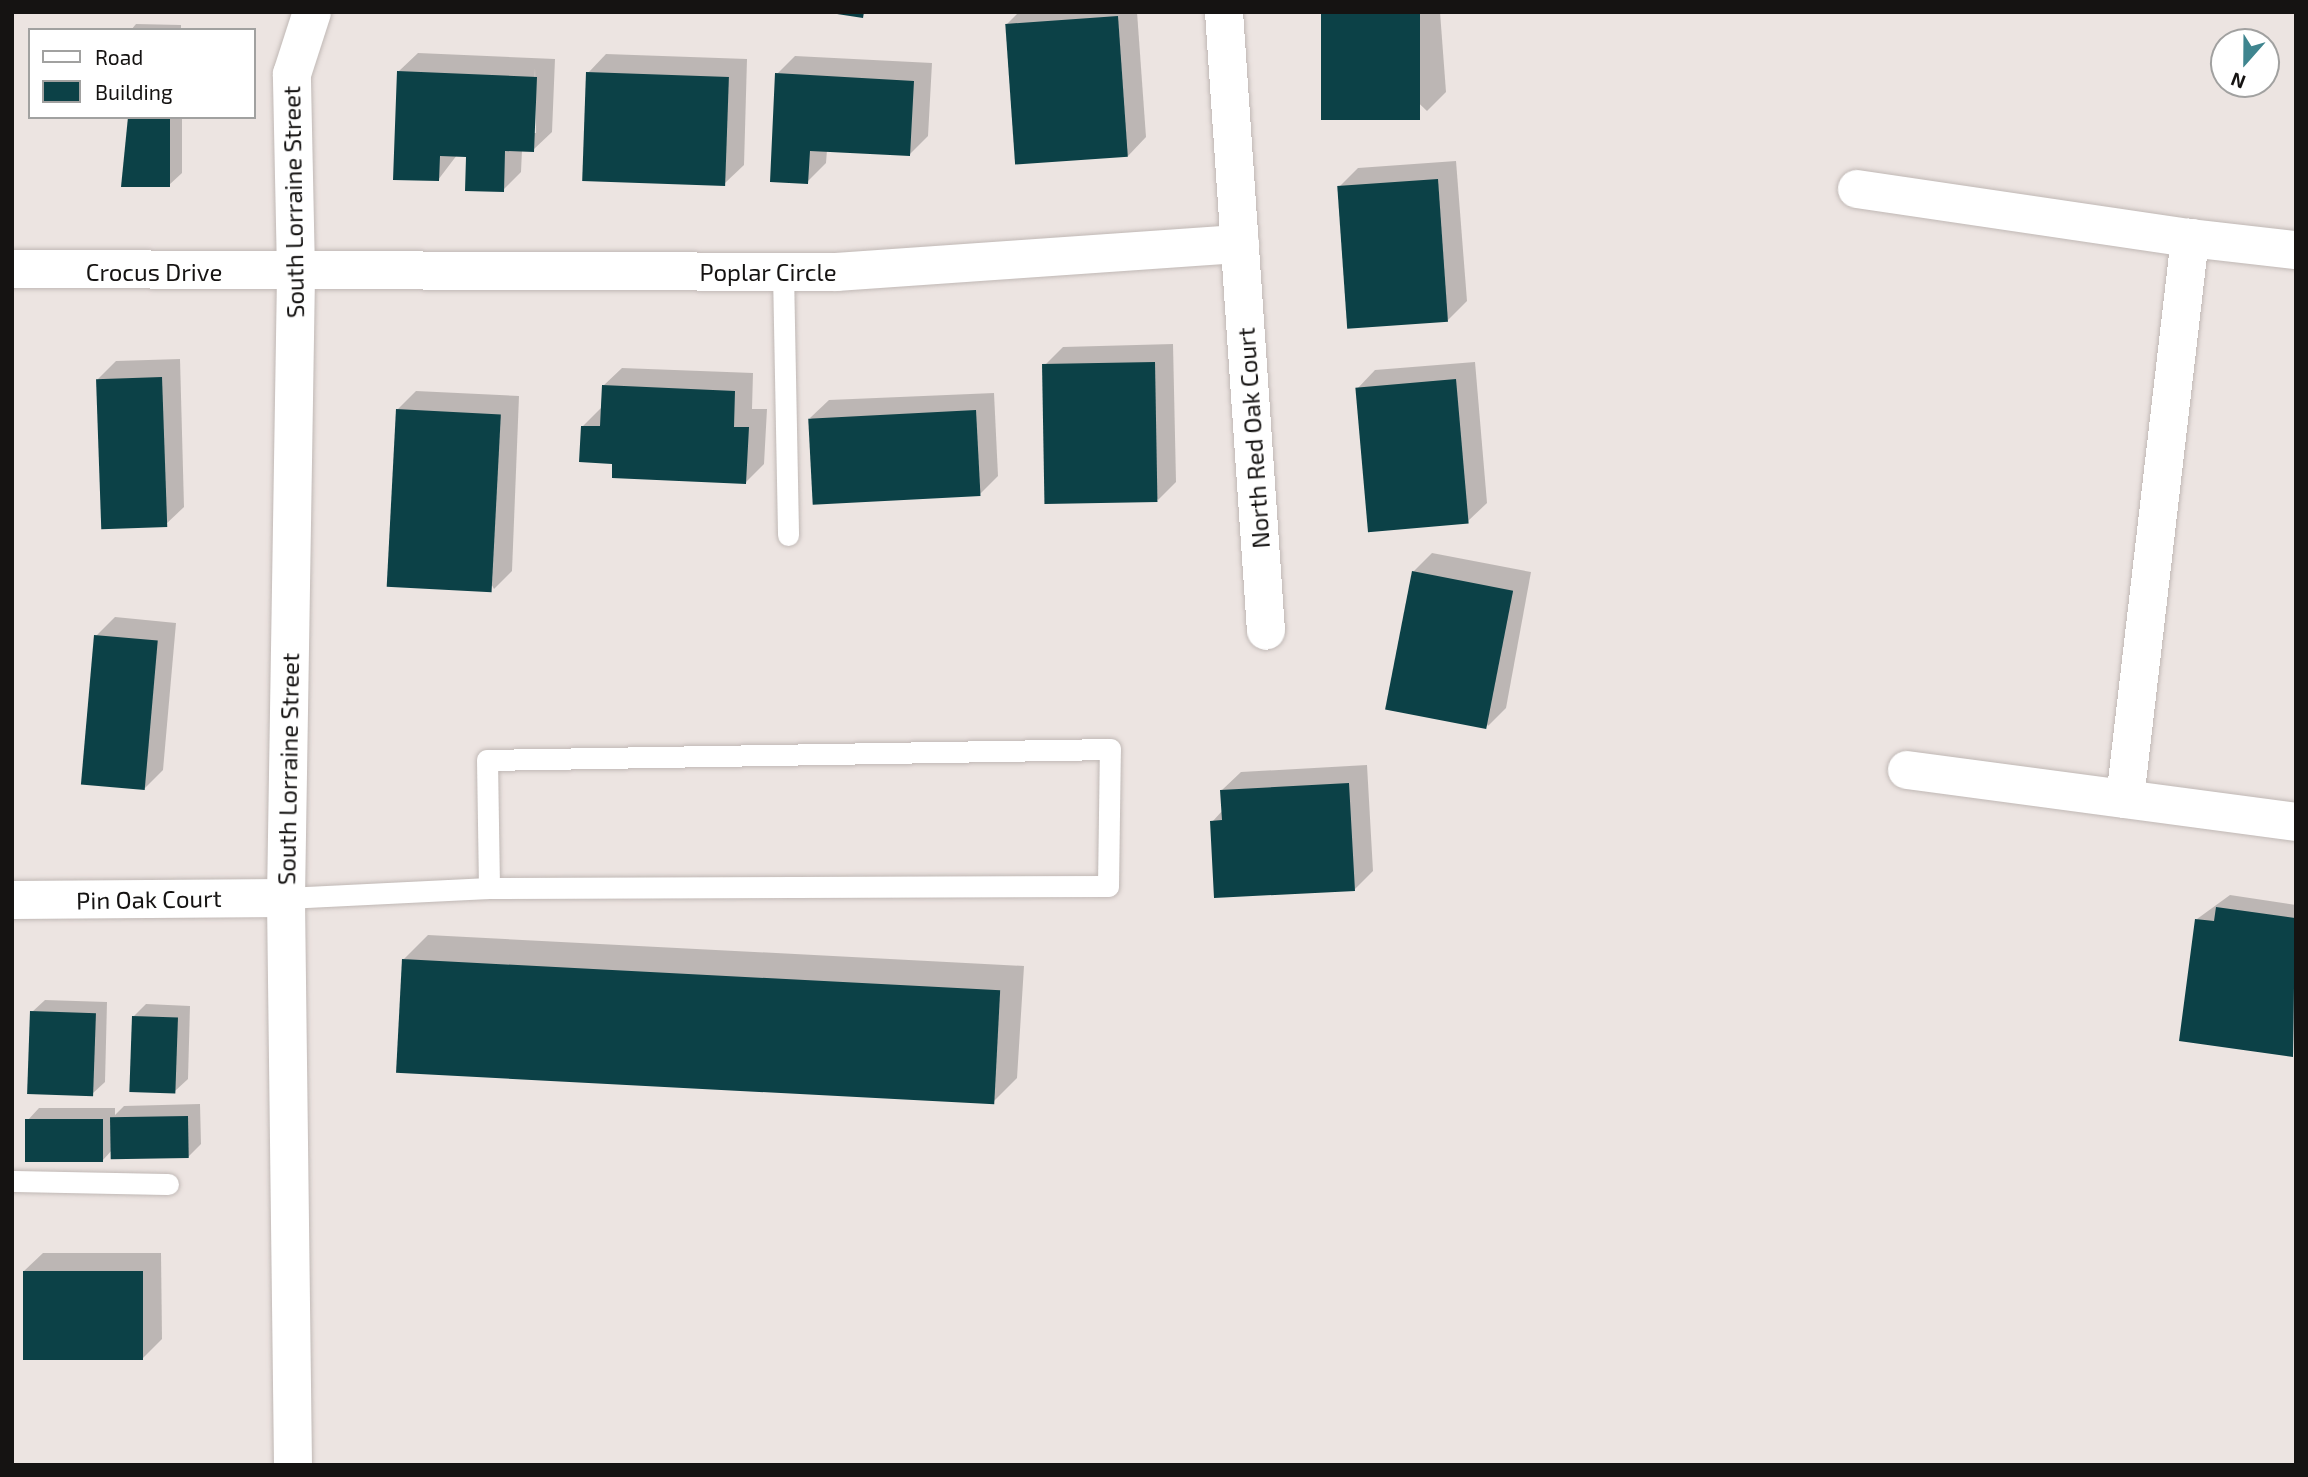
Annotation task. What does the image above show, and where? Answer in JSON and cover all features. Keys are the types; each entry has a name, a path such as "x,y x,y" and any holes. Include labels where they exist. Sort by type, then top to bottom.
{"street":[{"name":"South Lorraine Street","path":"293,1465 286,898 296,272 292,74 312,12"},
{"name":"North Red Oak Court","path":"1224,12 1266,631"},
{"path":"1857,189 2190,238 2296,250"},
{"path":"2124,799 2190,238"},
{"name":"Poplar Circle","path":"296,272 783,272 1240,244"},
{"name":"Crocus Drive","path":"12,269 296,272"},
{"path":"1907,769 2296,822"},
{"name":"Pin Oak Court","path":"12,901 286,898"}],"lane":[{"path":"783,272 788,536"},
{"path":"286,898 489,888 1108,886 1110,749 487,760 489,888"},
{"path":"12,1181 168,1184"}],"building":[{"path":"824,12 864,12 863,18"},
{"path":"1321,12 1420,12 1420,120 1321,120"},
{"path":"1118,16 1128,157 1015,165 1005,24"},
{"path":"397,71 537,77 534,152 505,151 504,192 465,191 466,157 440,156 439,181 393,180"},
{"path":"586,72 729,77 725,186 582,181"},
{"path":"775,73 914,81 910,156 810,151 808,184 770,182"},
{"path":"128,119 170,119 170,187 121,187"},
{"path":"1438,179 1448,322 1347,329 1337,186"},
{"path":"1155,362 1157,502 1044,504 1042,364"},
{"path":"162,377 167,527 101,529 96,379"},
{"path":"1456,379 1469,523 1368,532 1355,388"},
{"path":"602,385 735,391 734,427 749,427 746,484 612,478 612,464 579,462 581,426 600,426"},
{"path":"396,409 501,414 492,592 387,587"},
{"path":"976,410 981,496 813,505 808,419"},
{"path":"1412,571 1513,591 1486,729 1385,709"},
{"path":"94,635 158,641 145,790 81,784"},
{"path":"1349,783 1355,891 1214,898 1210,821 1222,820 1220,790"},
{"path":"2216,907 2295,918 2293,1057 2179,1041 2195,919 2214,921"},
{"path":"402,959 1000,990 994,1104 396,1073"},
{"path":"30,1011 96,1013 93,1096 27,1094"},
{"path":"132,1016 178,1018 175,1094 129,1092"},
{"path":"188,1116 189,1158 111,1159 110,1117"},
{"path":"25,1119 103,1119 103,1162 25,1162"},
{"path":"23,1271 143,1271 143,1360 23,1360"}]}
